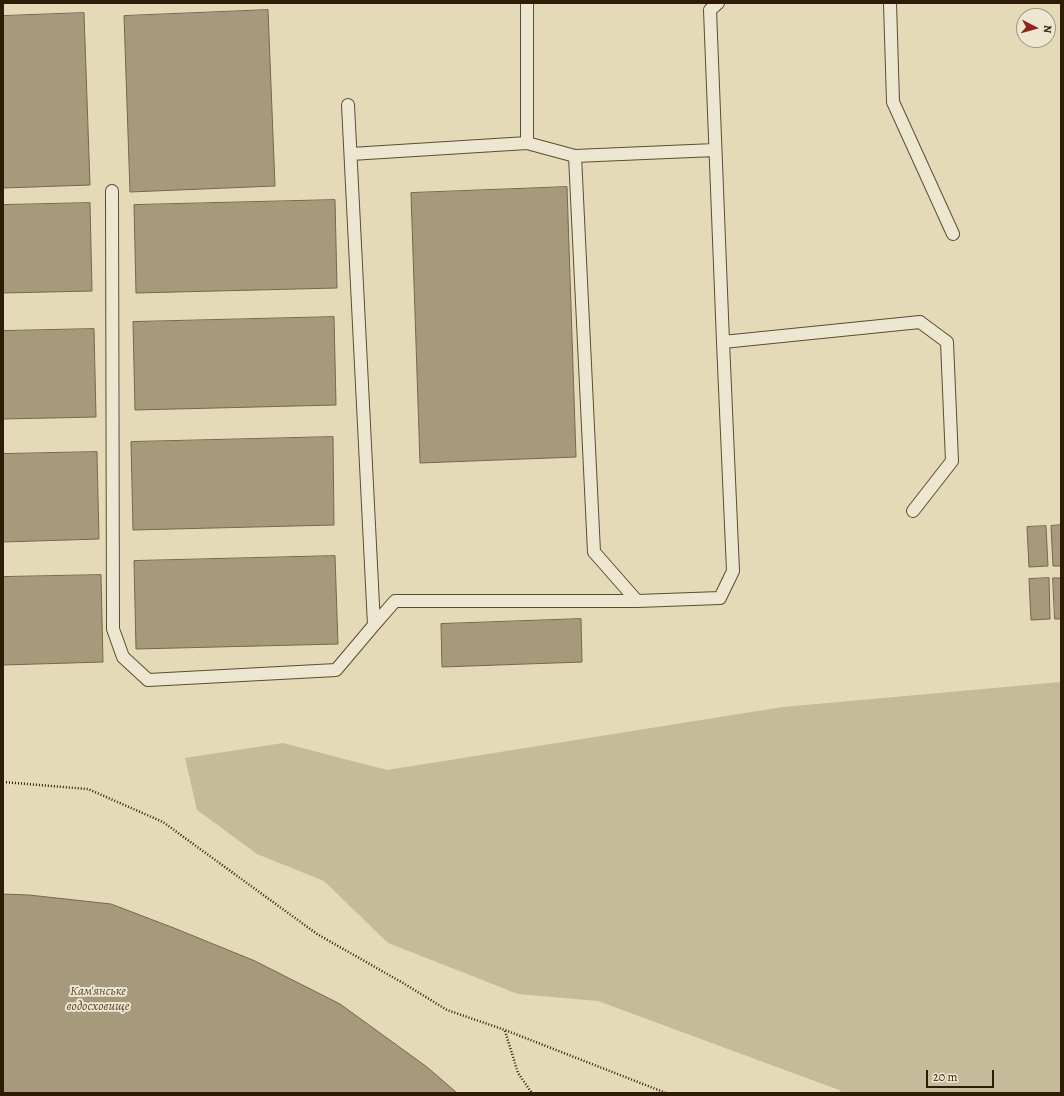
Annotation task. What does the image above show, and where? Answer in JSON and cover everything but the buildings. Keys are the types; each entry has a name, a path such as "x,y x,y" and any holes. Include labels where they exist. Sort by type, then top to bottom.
{"lane":[{"path":"527,3 527,143"},
{"path":"112,191 113,629 123,658 148,680 336,670 395,601 637,601 720,598 733,571 710,10 718,3"},
{"path":"890,3 893,102 953,234"},
{"path":"348,105 374,625"},
{"path":"350,154 527,143 574,156 716,150"},
{"path":"574,156 594,552 637,601"},
{"path":"723,342 920,322 947,342 952,461 913,511"}],"path":[{"path":"3,782 88,789 163,822 317,934 403,982 447,1010 505,1030 666,1093"},
{"path":"505,1030 518,1072 532,1093"}],"shaded area":[{"path":"1061,682 1061,1093 842,1093 839,1090 598,1001 518,994 388,943 324,881 257,854 197,810 185,758 283,743 387,770 783,707"}],"water":[{"path":"268,10 275,186 130,192 124,16"},
{"path":"84,13 90,185 3,188 3,16"},
{"path":"567,187 576,457 420,463 411,193"},
{"path":"335,200 337,288 136,293 134,205"},
{"path":"90,203 92,291 3,293 3,205"},
{"path":"334,317 336,405 135,410 133,322"},
{"path":"94,329 96,417 3,419 3,331"},
{"path":"333,437 334,525 133,530 131,442"},
{"path":"97,452 99,539 3,542 3,454"},
{"path":"1061,525 1061,566 1053,566 1051,526"},
{"path":"1046,526 1048,566 1029,567 1027,527"},
{"path":"335,556 338,644 136,649 134,561"},
{"path":"101,575 103,662 3,665 3,577"},
{"path":"1049,578 1050,619 1031,620 1029,579"},
{"path":"1053,578 1061,578 1061,619 1055,619"},
{"path":"581,619 582,662 442,667 441,624"},
{"name":"Кам'янське водосховище","path":"3,894 29,895 111,904 255,961 340,1004 427,1067 457,1093 3,1093"}]}
